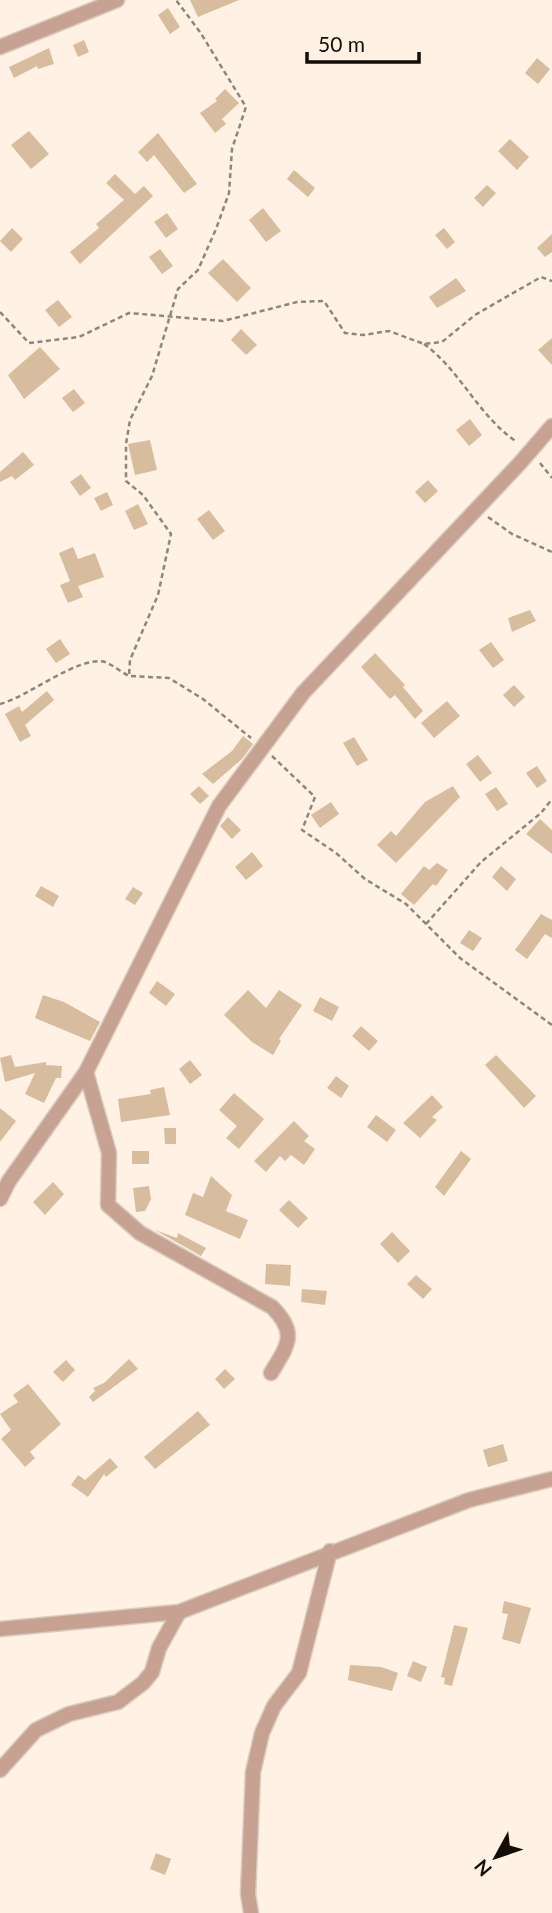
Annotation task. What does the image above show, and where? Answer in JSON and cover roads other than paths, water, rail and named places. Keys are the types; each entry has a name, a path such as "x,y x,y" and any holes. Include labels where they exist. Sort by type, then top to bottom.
{"street":[{"path":"0,47 117,0"},
{"path":"0,1199 9,1181 86,1072 219,806 303,693 552,426"},
{"path":"86,1072 109,1153 108,1205 140,1233 235,1289 272,1307 281,1316 288,1327 289,1337 271,1373"},
{"path":"0,1629 179,1612 330,1551 469,1500 552,1479"},
{"path":"251,1913 248,1894 253,1772 262,1733 274,1706 299,1673 330,1551"},
{"path":"0,1770 36,1730 69,1714 117,1702 143,1683 152,1672 159,1648 179,1612"}]}
